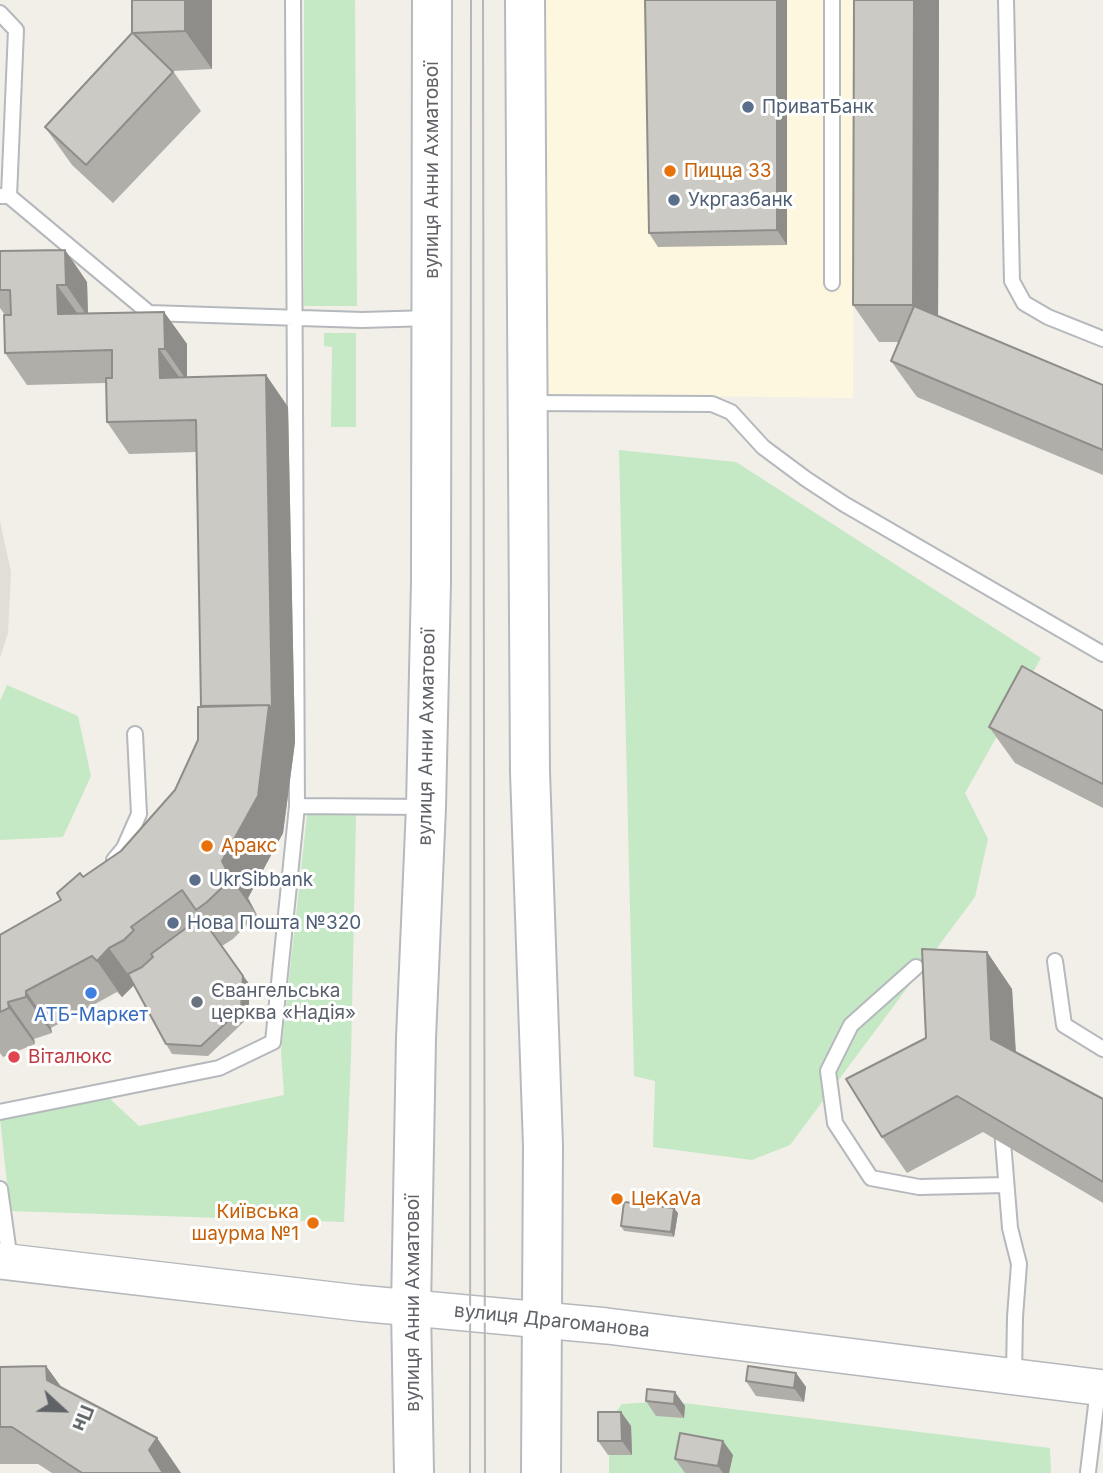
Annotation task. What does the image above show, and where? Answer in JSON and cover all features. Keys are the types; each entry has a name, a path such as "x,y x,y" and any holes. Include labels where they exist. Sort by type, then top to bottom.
{"main road":[{"name":"вулиця Анни Ахматової","path":"414,1473 411,1308 416,1038 426,807 433,318 432,0"},
{"path":"525,0 530,772 542,1146 541,1473"}],"street":[{"name":"вулиця Драгоманова","path":"5,1262 411,1308 621,1327 1101,1387"}],"lane":[{"path":"0,1112 219,1068 273,1042 297,806 293,0"},
{"path":"832,0 832,283"},
{"path":"1006,0 1012,281 1024,303 1048,317 1103,339"},
{"path":"0,13 16,30 5,196 149,313 293,318 433,318"},
{"path":"526,403 712,404 731,412 763,447 844,504 1103,654"},
{"path":"106,869 124,848 139,814 135,734"},
{"path":"297,806 426,807"},
{"path":"1055,961 1065,1025 1103,1049"},
{"path":"916,967 851,1024 828,1071 835,1123 871,1178 919,1187 1006,1185"},
{"path":"1002,1129 1010,1228 1019,1264 1014,1377"},
{"path":"0,1189 5,1262"},
{"path":"1088,1472 1101,1387"}],"shaded area":[{"path":"546,0 854,0 853,398 547,394"},
{"path":"0,521 11,572 8,633 0,658"}],"green space":[{"path":"304,0 355,0 357,306 304,306"},
{"path":"324,333 356,333 356,427 331,427 332,347 324,346"},
{"path":"619,450 736,462 1041,658 965,793 988,839 975,897 790,1145 752,1160 653,1147 655,1081 634,1076"},
{"path":"7,685 78,716 91,776 63,837 0,840 0,701"},
{"path":"307,815 356,815 351,1057 344,1222 10,1211 0,1118 109,1098 139,1126 284,1095 281,1052"},
{"path":"667,1401 1050,1448 1051,1473 609,1473 609,1421 622,1404"}],"building":[{"path":"132,0 185,0 185,31 133,33 173,72 86,165 45,127 132,33"},
{"path":"645,0 777,0 777,230 649,233"},
{"path":"854,0 914,0 913,305 853,305"},
{"path":"65,250 66,285 57,285 58,314 164,312 165,349 159,349 160,378 266,375 272,710 269,705 201,706 196,420 107,422 106,378 112,378 112,350 5,353 4,315 11,315 10,290 0,290 0,251"},
{"path":"914,306 1103,385 1103,450 891,361"},
{"path":"1022,666 1103,711 1103,784 989,727"},
{"path":"269,705 258,796 222,861 231,879 196,910 182,890 131,927 134,930 124,940 109,948 97,961 92,956 26,991 26,997 8,1002 9,1008 0,1012 0,935 61,900 57,893 80,873 83,877 121,851 175,790 198,740 198,707"},
{"name":"Євангельська церква «Надія»","path":"201,917 243,976 241,1009 201,1046 166,1044 128,974 142,967 153,957 151,954"},
{"path":"922,949 987,952 991,1039 1103,1099 1103,1182 957,1096 882,1137 846,1079 926,1038"},
{"path":"624,1202 674,1208 671,1232 621,1226"},
{"path":"46,1366 47,1380 157,1438 149,1450 163,1473 82,1473 12,1427 0,1427 0,1367"},
{"path":"748,1366 796,1373 794,1388 746,1381"},
{"path":"647,1389 675,1392 674,1404 646,1401"},
{"path":"598,1412 621,1412 622,1441 598,1441"},
{"path":"680,1433 723,1441 718,1466 675,1459"}],"tram line":[{"path":"470,1473 471,0"},
{"path":"483,0 485,1473"}],"place":[{"name":"ПриватБанк","path":"748,107"},
{"name":"Пицца 33","path":"670,171"},
{"name":"Укргазбанк","path":"674,200"},
{"name":"Аракс","path":"207,846"},
{"name":"UkrSibbank","path":"195,880"},
{"name":"Нова Пошта №320","path":"173,923"},
{"name":"АТБ-Маркет","path":"91,993"},
{"name":"Євангельська церква «Надія»","path":"197,1002"},
{"name":"Віталюкс","path":"14,1057"},
{"name":"ЦеKaVa","path":"617,1199"},
{"name":"Київська шаурма №1","path":"313,1223"}]}
